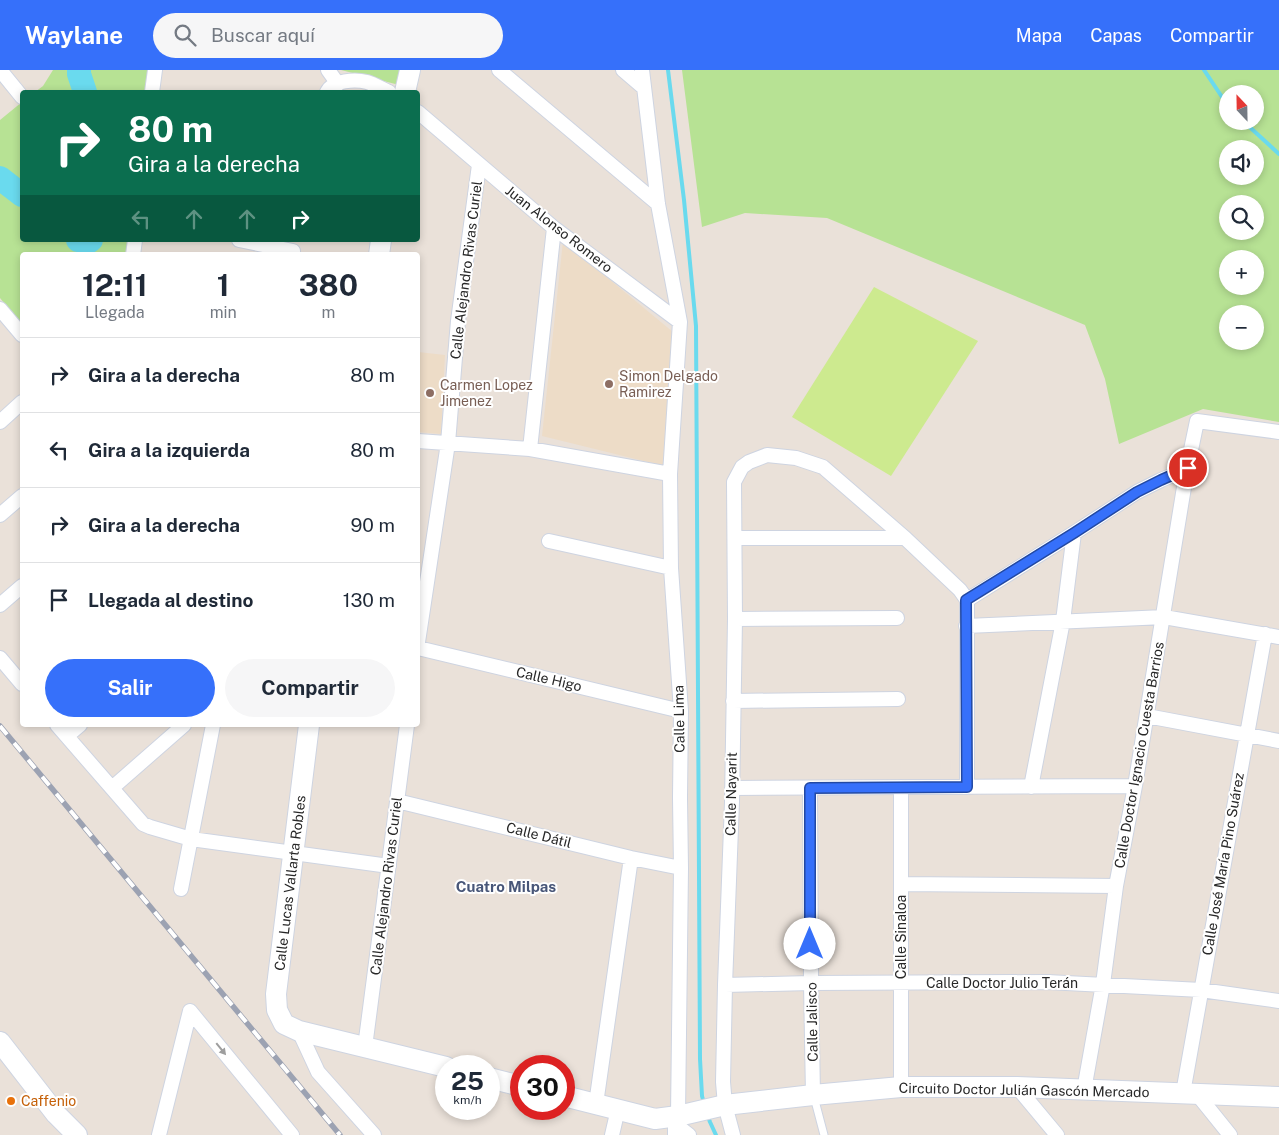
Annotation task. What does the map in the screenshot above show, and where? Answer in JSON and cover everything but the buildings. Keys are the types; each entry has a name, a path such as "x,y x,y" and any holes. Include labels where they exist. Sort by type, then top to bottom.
{"street":[{"path":"0,70 20,95"},
{"path":"152,90 155,70"},
{"path":"328,70 333,88 344,81 367,82 385,90"},
{"path":"405,90 410,70"},
{"path":"499,70 658,204"},
{"path":"623,70 644,88"},
{"name":"Calle Lima","path":"642,70 658,204 680,322 670,474 671,568 681,710 680,1122"},
{"name":"Juan Alonso Romero","path":"420,114 554,228 680,322"},
{"name":"Calle Alejandro Rivas Curiel","path":"420,629 448,443 458,321 478,165"},
{"path":"530,449 554,228"},
{"path":"251,242 294,249"},
{"path":"0,309 5,325 20,335"},
{"path":"0,422 20,404"},
{"name":"Calle Doctor Ignacio Cuesta Barrios","path":"1084,1090 1103,984 1116,886 1135,786 1197,421 1279,432"},
{"path":"420,441 530,449 670,474"},
{"name":"Calle Nayarit","path":"733,1135 722,1106 732,788 734,482 742,467 767,455 796,458 823,467 905,538"},
{"path":"966,600 1137,492 1188,468"},
{"path":"0,516 20,498"},
{"path":"1031,787 1063,621 1074,533"},
{"path":"735,538 905,538 960,590 966,600 967,787"},
{"path":"549,541 671,568"},
{"path":"0,605 20,588"},
{"path":"966,626 1164,617 1272,635"},
{"path":"734,619 897,618"},
{"name":"Calle José María Pino Suárez","path":"1190,1094 1201,990 1247,735 1272,635"},
{"name":"Calle Higo","path":"420,648 681,710"},
{"path":"0,658 20,680"},
{"path":"733,701 898,699"},
{"path":"1147,716 1279,740"},
{"path":"59,727 144,824 150,827 191,839 389,866"},
{"path":"67,736 78,727"},
{"path":"112,788 182,727"},
{"path":"181,889 213,727"},
{"name":"Calle Lucas Vallarta Robles","path":"299,1031 284,1024 277,1010 276,994 310,727"},
{"name":"Calle Alejandro Rivas Curiel","path":"366,1047 407,727"},
{"path":"732,788 1135,786"},
{"name":"Calle Sinaloa","path":"900,787 901,1087"},
{"name":"Calle Jalisco","path":"810,788 813,1095"},
{"name":"Calle Dátil","path":"397,801 631,858 681,868"},
{"path":"596,1104 631,858"},
{"path":"901,884 1116,886"},
{"name":"Calle Doctor Julio Terán","path":"725,985 1047,982 1201,990 1279,1001"},
{"path":"159,1135 190,1011 292,1135"},
{"path":"299,1031 435,1064"},
{"path":"299,1031 318,1072 374,1135"},
{"path":"0,1042 56,1114 77,1135"},
{"name":"Circuito Doctor Julián Gascón Mercado","path":"575,1099 680,1122 722,1106 901,1087 1017,1087 1279,1097"},
{"path":"1017,1087 1057,1135"},
{"path":"1190,1094 1230,1135"},
{"path":"612,1135 618,1109"},
{"path":"56,1114 62,1135"},
{"path":"680,1122 689,1135"}],"lane":[{"name":"Calle Jalisco","path":"813,1095 824,1135"}],"shaded area":[{"name":"Simon Delgado Ramirez","path":"563,241 673,332 664,466 542,436"},
{"name":"Carmen Lopez Jimenez","path":"420,352 445,355 441,434 420,432"}],"green space":[{"path":"53,70 154,70 149,90 38,90 43,86"},
{"path":"341,70 407,70 403,86"},
{"path":"682,70 1279,70 1279,422 1203,409 1119,444 1105,379 1085,325 827,218 745,213 702,227"},
{"path":"20,104 20,242 128,242 126,252 20,252 20,323 0,298 0,120"},
{"path":"874,287 978,341 891,476 792,417"}],"waterway":[{"path":"79,70 84,90"},
{"path":"668,70 684,200 696,326 700,1059 704,1103"},
{"path":"1204,70 1219,92"},
{"path":"1253,130 1279,154"},
{"path":"0,178 20,193"},
{"path":"707,1114 716,1135"}],"railway":[{"path":"0,726 340,1135"}],"place":[{"name":"Simon Delgado Ramirez","path":"609,384"},
{"name":"Carmen Lopez Jimenez","path":"430,393"},
{"name":"Caffenio","path":"11,1101"}],"district":[{"name":"Cuatro Milpas","path":"506,886"}],"route":[{"path":"810,944 810,788 967,787 966,600 1137,492 1188,468"}]}
